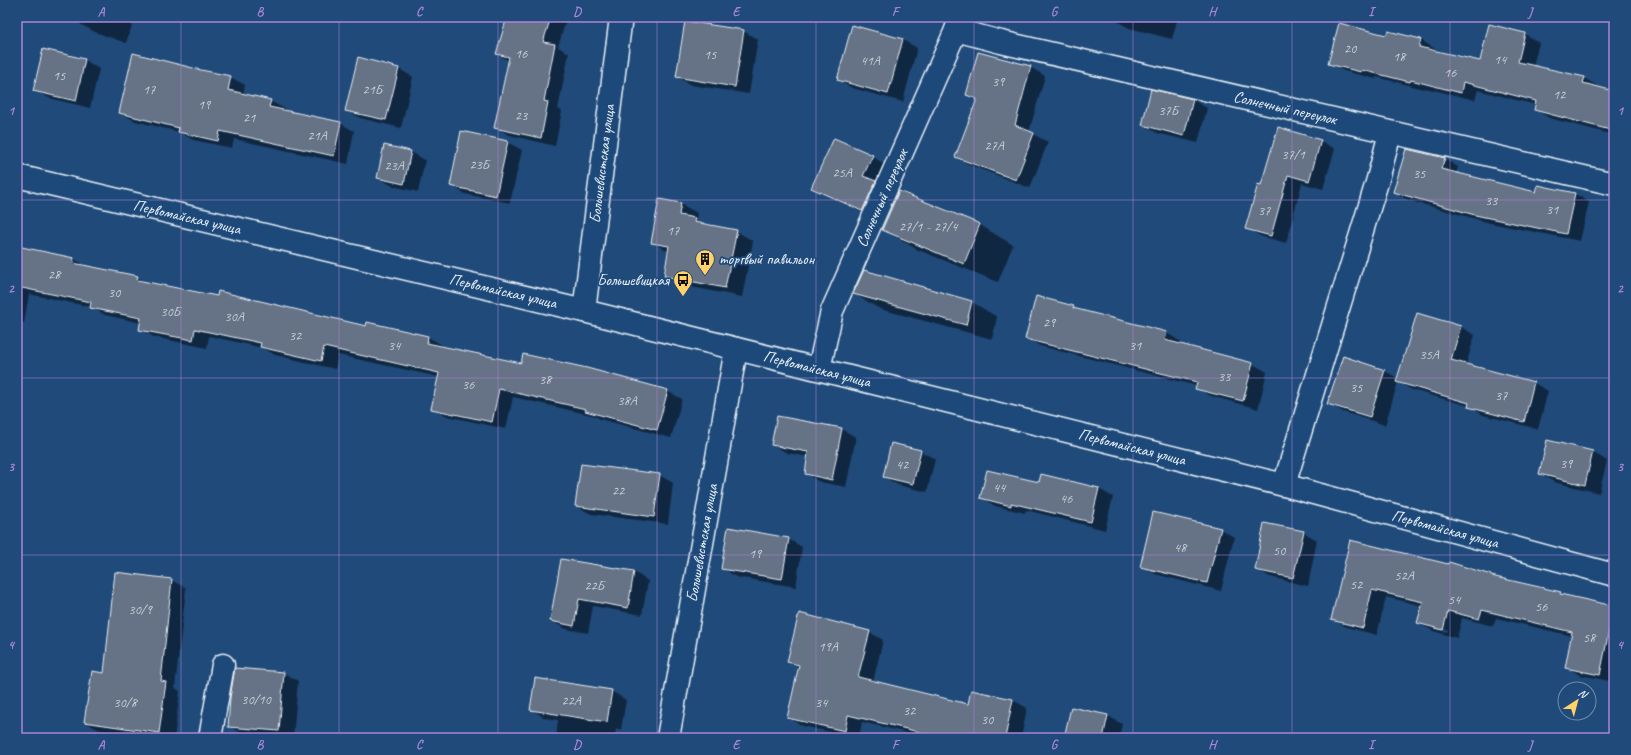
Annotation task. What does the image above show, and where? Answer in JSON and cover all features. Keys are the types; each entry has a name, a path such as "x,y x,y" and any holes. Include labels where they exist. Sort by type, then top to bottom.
{"street":[{"name":"Большевистская улица","path":"584,311 621,17"},
{"name":"Солнечный переулок","path":"819,370 832,310 958,23 1001,42 1614,184"},
{"path":"1284,485 1378,179 1390,133"},
{"name":"Первомайская улица","path":"17,176 584,311 1284,485 1614,575"},
{"name":"Большевистская улица","path":"668,738 736,349"},
{"path":"210,738 223,665"}],"building":[{"path":"507,17 551,17 543,42 555,44 544,101 548,102 541,138 494,128 509,57 496,54"},
{"path":"685,21 744,30 735,87 676,77"},
{"path":"1339,23 1386,35 1388,31 1421,39 1419,47 1480,61 1489,24 1525,33 1518,62 1585,77 1583,83 1614,91 1614,131 1534,110 1536,101 1463,82 1461,93 1411,80 1410,82 1362,70 1361,72 1328,64"},
{"path":"852,25 903,39 888,94 837,80"},
{"path":"43,49 85,59 76,101 33,91"},
{"path":"978,52 1031,66 1015,125 1034,133 1016,180 955,157 977,99 966,95"},
{"path":"133,53 231,76 228,90 271,100 269,107 341,122 334,156 220,131 218,141 178,132 179,128 119,113"},
{"path":"358,57 399,68 386,120 345,111"},
{"path":"1151,89 1193,99 1184,136 1142,125"},
{"path":"1278,127 1321,140 1309,181 1288,175 1271,236 1245,229 1258,184 1261,185"},
{"path":"461,131 508,141 496,196 450,186"},
{"path":"834,138 873,155 863,176 876,181 862,211 811,188"},
{"path":"384,145 411,151 404,184 377,178"},
{"path":"1406,149 1445,158 1441,169 1536,192 1538,185 1575,193 1566,234 1475,215 1393,192"},
{"path":"899,191 980,224 964,264 882,230"},
{"path":"659,199 681,203 679,215 695,218 694,222 737,230 725,288 664,276 669,246 651,243"},
{"path":"17,246 74,258 73,263 138,276 137,280 217,296 218,291 366,326 367,322 428,336 427,343 521,363 523,354 587,368 668,390 657,430 585,411 586,409 499,389 492,422 431,409 439,373 324,347 321,361 260,347 261,343 195,329 193,340 139,330 141,318 90,308 91,302 17,287"},
{"path":"864,270 972,301 966,325 853,294"},
{"path":"1036,296 1074,306 1073,308 1167,332 1165,340 1253,363 1243,401 1195,389 1197,382 1025,339"},
{"path":"1417,313 1461,326 1451,360 1534,382 1524,422 1468,407 1469,403 1396,382"},
{"path":"1343,356 1385,370 1370,417 1327,404"},
{"path":"777,416 842,428 832,480 805,474 808,452 771,445"},
{"path":"1547,440 1593,451 1585,485 1539,474"},
{"path":"891,443 921,450 913,484 883,477"},
{"path":"581,464 660,474 654,517 575,506"},
{"path":"987,470 1039,482 1041,474 1099,488 1091,522 1011,503 1011,506 980,498"},
{"path":"1153,512 1221,528 1207,583 1140,567"},
{"path":"1264,523 1304,531 1293,578 1255,570"},
{"path":"728,527 789,538 782,579 721,569"},
{"path":"1350,540 1448,564 1449,562 1491,576 1614,606 1600,675 1565,668 1572,632 1482,610 1479,619 1448,611 1443,630 1417,623 1423,602 1372,590 1363,628 1331,620"},
{"path":"561,559 634,571 628,608 579,599 574,626 550,621"},
{"path":"115,572 172,579 161,681 166,682 159,733 84,722 92,671 104,673"},
{"path":"799,613 870,631 858,677 968,704 971,690 1013,699 1005,738 944,738 848,715 845,731 787,718 799,665 787,662"},
{"path":"235,668 284,672 279,731 228,727 230,698"},
{"path":"535,678 612,690 607,722 530,710"},
{"path":"1071,707 1108,715 1103,738 1064,738"}],"place":[{"name":"торгвый павильон","path":"705,276"},
{"name":"Большевицкая","path":"683,297"}]}
